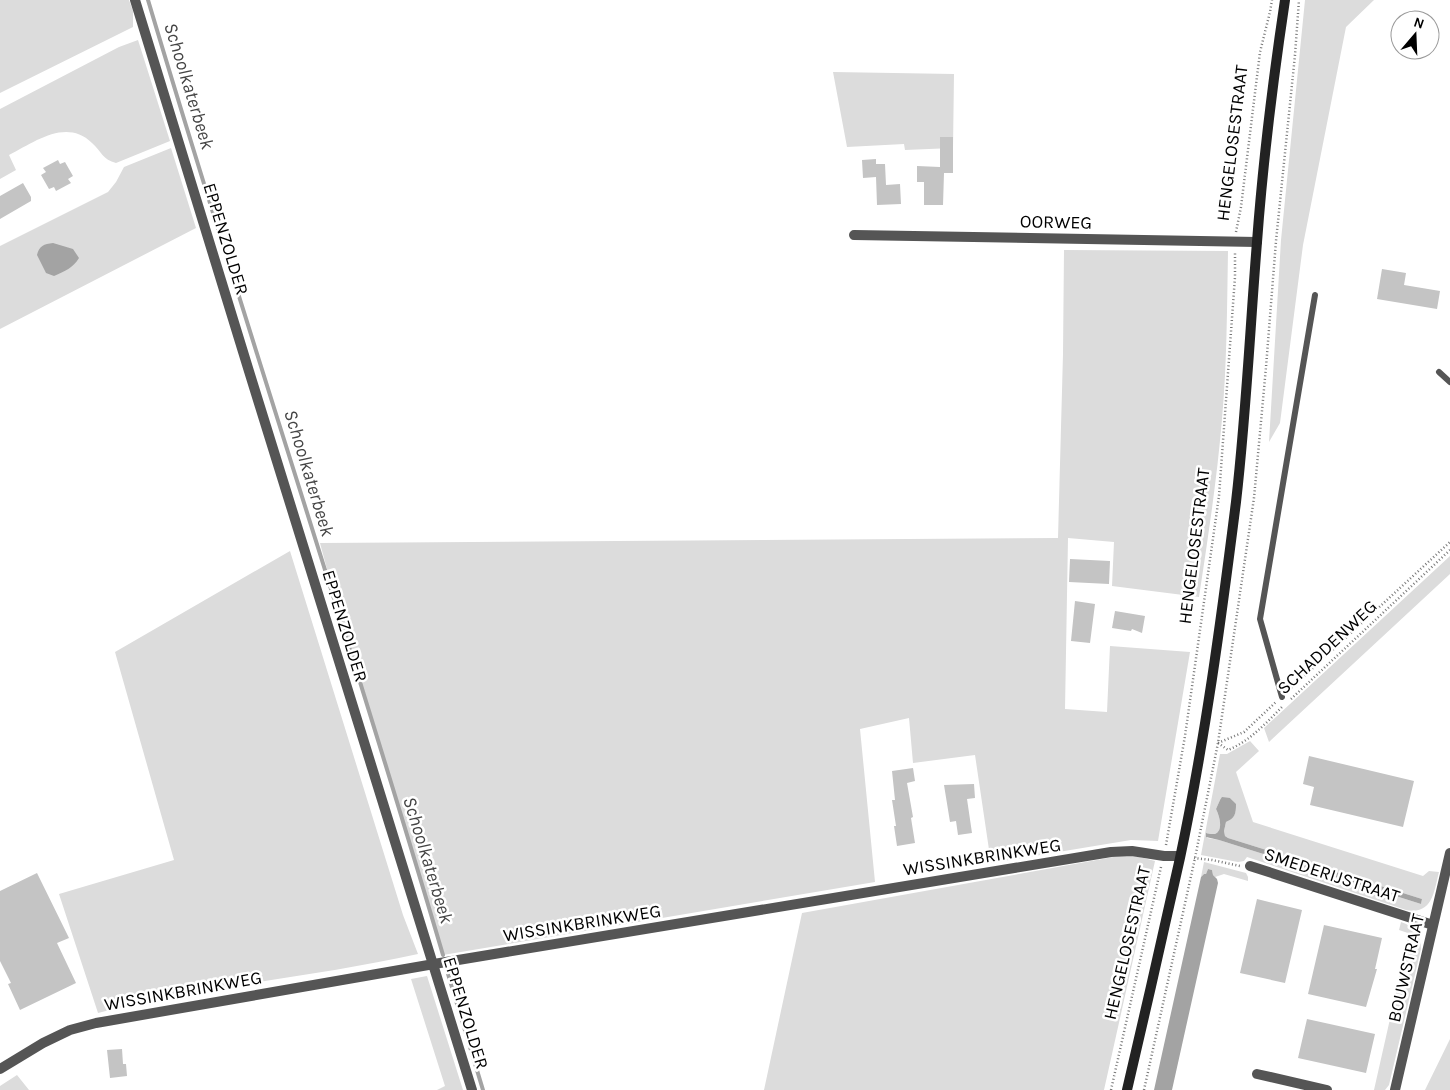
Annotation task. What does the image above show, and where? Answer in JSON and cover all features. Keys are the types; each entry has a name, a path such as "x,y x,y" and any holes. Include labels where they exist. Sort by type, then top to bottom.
{"main road":[{"name":"HENGELOSESTRAAT","path":"1127,1090 1180,856 1202,739 1236,500 1266,137 1286,0"}],"street":[{"name":"EPPENZOLDER","path":"135,0 472,1090"},
{"name":"OORWEG","path":"854,235 1257,242"},
{"name":"WISSINKBRINKWEG","path":"0,1069 43,1043 70,1030 96,1023 434,964 1111,852 1180,856"},
{"name":"BOUWSTRAAT","path":"1395,1090 1450,853"},
{"name":"SMEDERIJSTRAAT","path":"1250,866 1433,924"},
{"path":"1257,1074 1327,1090"}],"lane":[{"path":"1282,697 1260,619 1316,295"},
{"path":"1439,372 1450,382"}],"path":[{"name":"HENGELOSESTRAAT","path":"1111,1090 1164,856 1185,736 1219,496 1235,277 1235,242 1260,52 1272,0"},
{"name":"SCHADDENWEG","path":"1218,743 1244,732 1450,542"},
{"name":"SCHADDENWEG","path":"1291,698 1450,550"},
{"name":"SCHADDENWEG","path":"1202,739 1218,743 1228,750 1232,749 1248,739 1284,705"},
{"path":"1144,1090 1195,858 1239,866 1250,866"}],"shaded area":[{"path":"0,0 129,0 133,11 133,27 0,93"},
{"path":"1305,0 1374,0 1346,27 1303,245 1280,423 1269,442 1281,240"},
{"path":"138,40 170,141 116,163 105,157 92,143 82,136 72,132 61,132 40,139 9,155 16,170 0,179 0,109 119,47"},
{"path":"833,72 954,74 953,148 905,150 904,144 847,147"},
{"path":"171,148 196,228 0,329 0,246 108,192 124,167"},
{"path":"53,243 73,249 79,258 71,267 54,276 46,273 37,255 42,246"},
{"path":"1064,250 1228,251 1224,398 1215,486 1199,597 1112,586 1114,542 1068,538 1065,709 1107,712 1110,646 1190,652 1158,841 1131,840 991,863 975,755 913,763 909,718 860,729 875,882 443,955 341,621 320,543 1058,538"},
{"path":"290,551 403,915 418,954 203,991 98,1013 59,894 174,860 115,652"},
{"path":"1450,556 1450,574 1269,742 1264,728"},
{"path":"1250,741 1259,751 1236,772 1253,822 1423,876 1429,871 1439,872 1431,900 1422,909 1415,911 1406,910 1247,857 1244,861 1238,862 1201,855 1220,754 1227,754","holes":["1230,798 1236,811 1233,817 1226,822 1224,831 1225,836 1228,838 1422,899 1421,904 1219,840 1207,838 1207,833 1215,834 1218,832 1220,826 1216,809 1220,800"]},
{"path":"1222,797 1230,798 1236,804 1234,815 1226,822 1224,831 1225,836 1228,838 1422,899 1421,904 1206,837 1206,833 1215,834 1218,832 1220,826 1216,809"},
{"path":"1132,855 1155,861 1104,1090 764,1090 802,913"},
{"path":"1204,862 1246,873 1248,881 1224,874 1215,877 1212,870 1208,869 1206,874 1201,877"},
{"path":"1208,869 1212,870 1218,883 1172,1090 1154,1090 1201,877 1206,874"},
{"path":"1401,922 1410,926 1416,932 1420,940 1421,949 1389,1085 1385,1090 1374,1090 1408,939 1408,933 1399,930"},
{"path":"427,976 463,1090 437,1090 445,1086 411,979"},
{"path":"1450,1039 1450,1090 1425,1090"},
{"path":"17,1075 29,1090 0,1090 0,1086"}],"building":[{"path":"940,137 953,137 953,173 944,173 943,205 924,205 924,182 917,182 917,166 940,167"},
{"path":"876,159 876,164 885,164 886,185 900,184 901,204 877,205 876,177 863,178 862,160"},
{"path":"58,160 60,164 65,162 73,176 68,179 71,183 56,191 54,187 49,189 41,175 46,172 43,168"},
{"path":"23,183 31,197 31,201 0,219 0,196"},
{"path":"1382,269 1406,273 1404,285 1440,291 1437,309 1377,299"},
{"path":"1070,559 1110,561 1109,584 1069,582"},
{"path":"1075,601 1095,604 1090,643 1071,641"},
{"path":"1115,611 1145,616 1142,633 1132,629 1131,631 1112,628"},
{"path":"1309,756 1414,781 1403,827 1310,805 1314,787 1303,784"},
{"path":"913,768 915,781 907,783 915,843 897,846 892,800 895,800 892,771"},
{"path":"974,784 975,798 967,799 972,833 958,835 956,821 950,822 944,785"},
{"path":"37,873 69,938 57,943 76,983 20,1010 8,984 11,983 0,961 0,891"},
{"path":"1257,899 1302,910 1285,983 1240,973"},
{"path":"1324,925 1382,938 1375,969 1377,969 1366,1007 1308,994"},
{"path":"1307,1019 1375,1034 1366,1073 1298,1058"},
{"path":"122,1049 123,1064 126,1064 127,1076 110,1078 107,1050"}],"waterway":[{"name":"Schoolkaterbeek","path":"148,0 371,716 443,955"},
{"name":"Schoolkaterbeek","path":"448,974 483,1090"}]}
